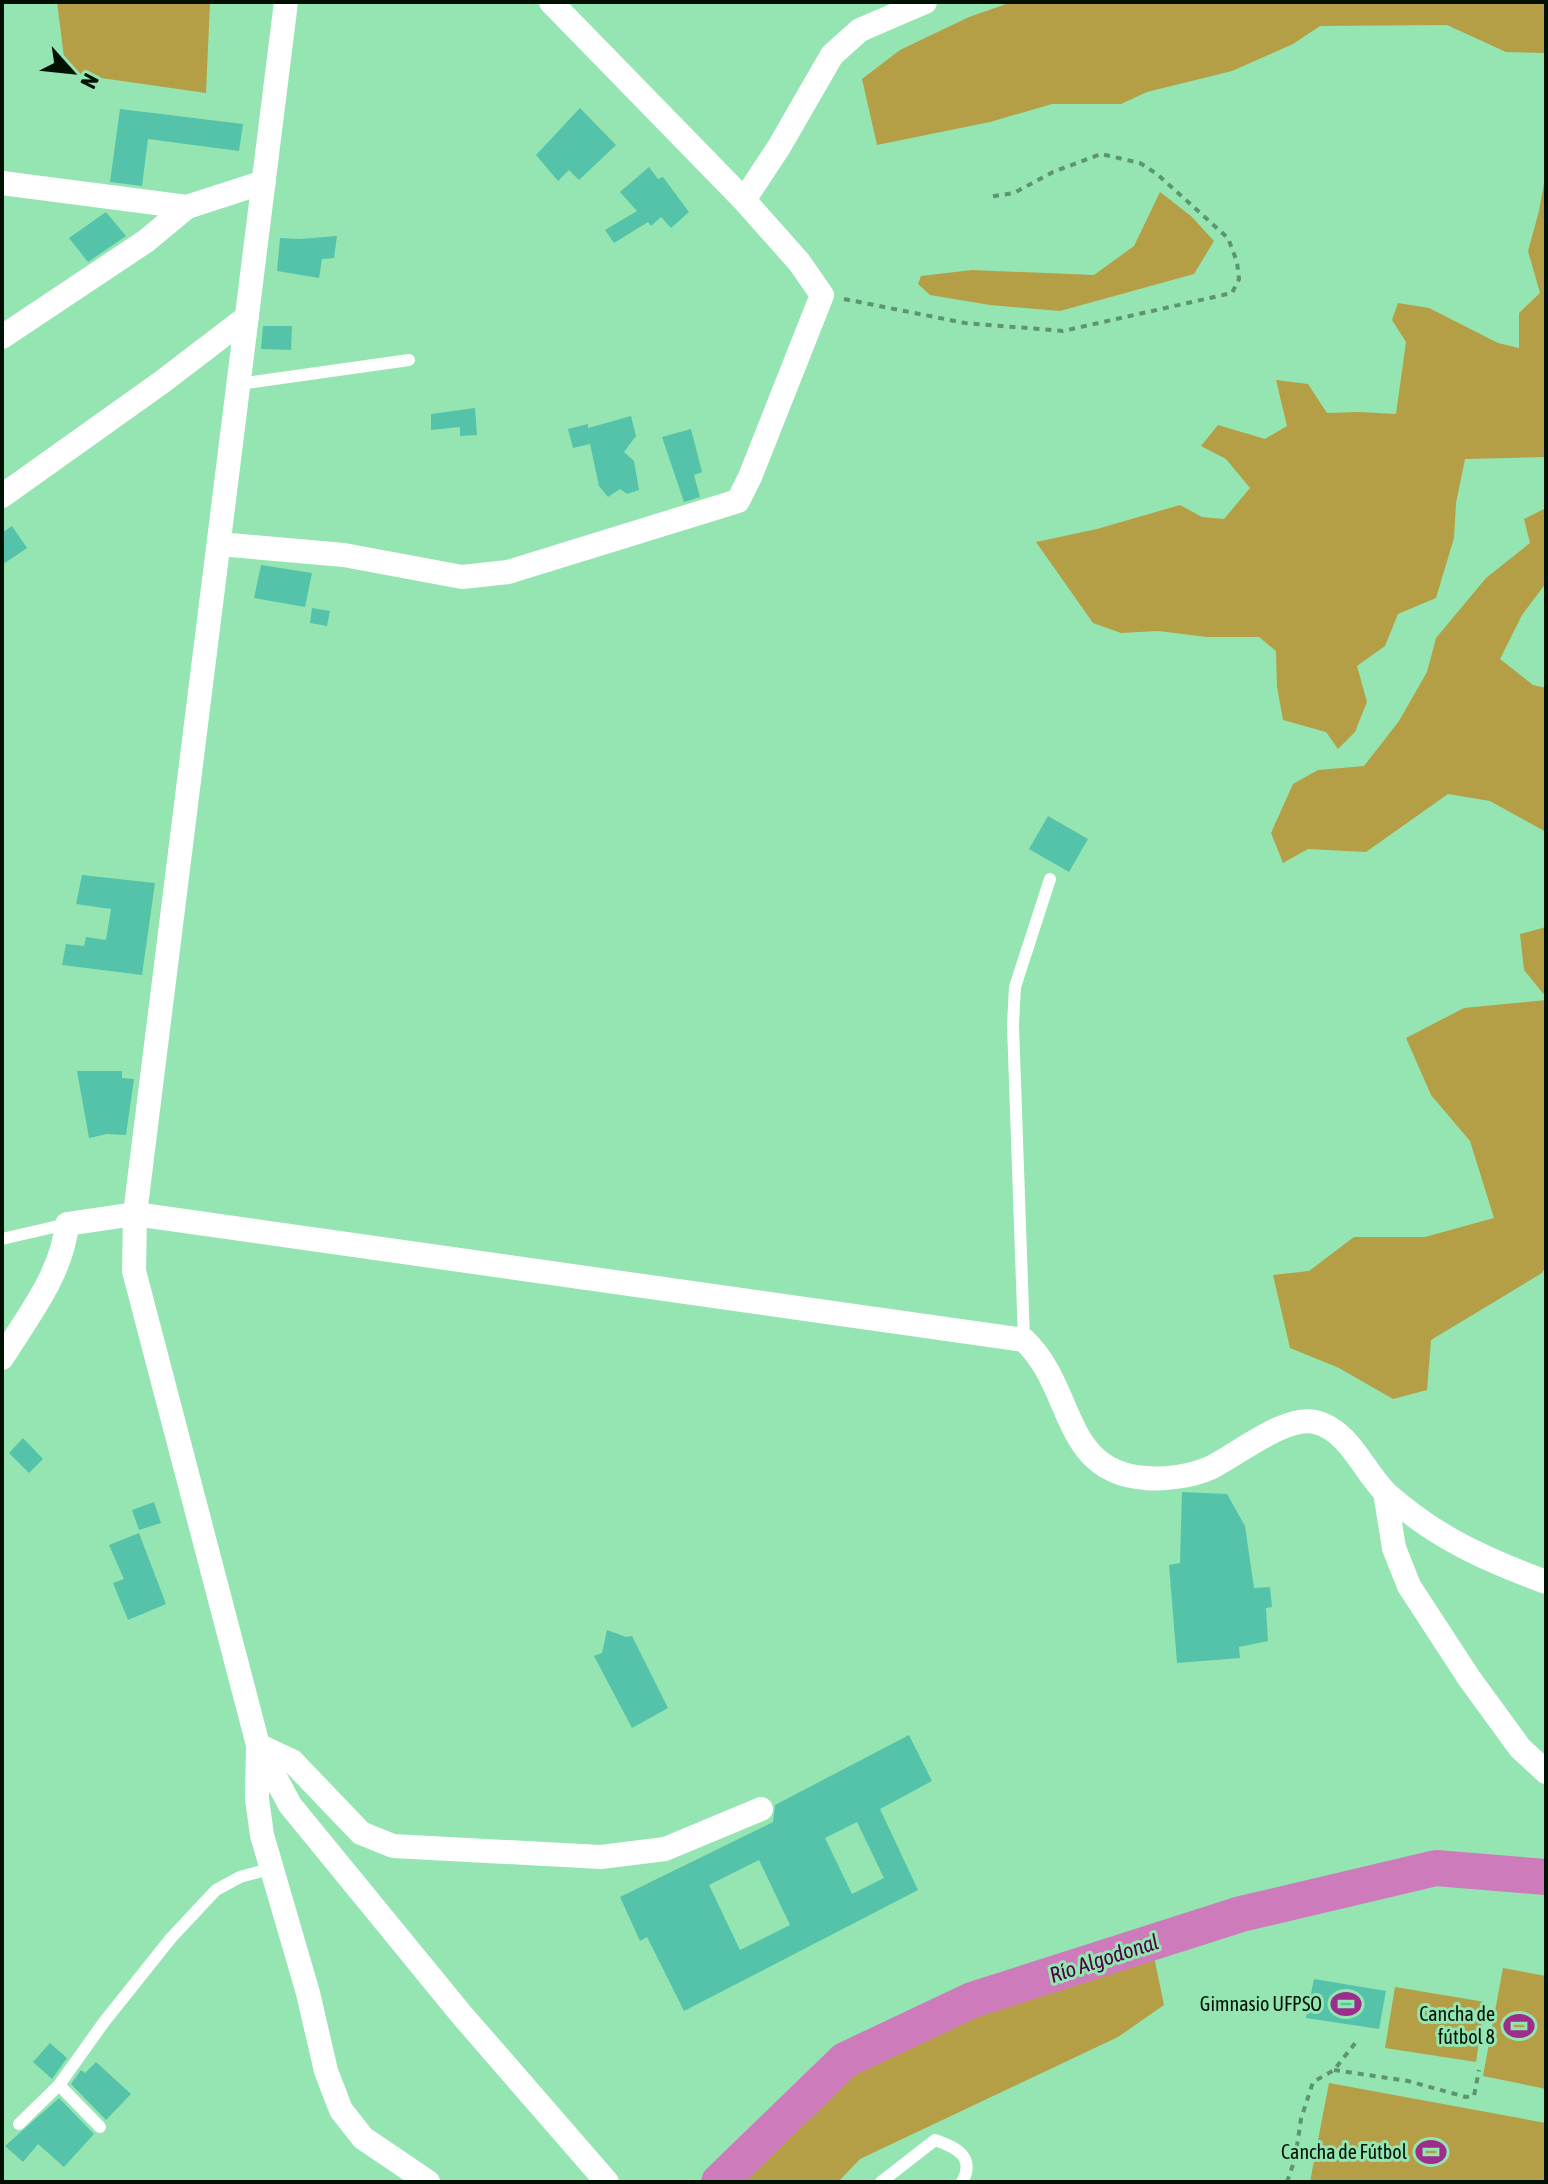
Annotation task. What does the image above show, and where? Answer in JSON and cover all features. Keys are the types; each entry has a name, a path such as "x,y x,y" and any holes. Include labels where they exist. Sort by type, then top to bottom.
{"street":[{"path":"286,2 135,1214 134,1271 258,1745 290,1805 461,2014 607,2182"},
{"path":"219,544 344,555 462,577 508,572 738,501 822,295 799,262 744,200 551,2"},
{"path":"744,200 779,147 832,55 860,30 925,2"},
{"path":"2,337 146,241 187,207 264,182"},
{"path":"2,183 187,207"},
{"path":"2,496 247,317"},
{"path":"2,1358 58,1263 65,1244 67,1224 135,1214 1024,1340 1040,1355 1050,1373 1084,1449 1110,1471 1145,1478 1174,1477 1207,1469 1292,1422 1315,1422 1339,1436 1358,1454 1385,1492 1451,1542 1546,1582"},
{"path":"1385,1492 1394,1548 1409,1586 1494,1713 1520,1748 1546,1772"},
{"path":"258,1745 292,1761 361,1833 393,1846 601,1857 665,1849 761,1809"},
{"path":"258,1745 257,1799 262,1835 308,1993 326,2071 341,2110 363,2138 428,2182"}],"lane":[{"path":"239,384 409,360"},
{"path":"1024,1340 1014,1055 1015,987 1050,879"},
{"path":"2,1239 67,1224"},
{"path":"19,2124 59,2085 171,1938 216,1890 240,1877 273,1868"},
{"path":"59,2085 100,2127"},
{"path":"881,2182 935,2140 955,2146 965,2160 967,2172 962,2182"}],"path":[{"path":"822,295 965,323 1063,331 1232,293 1239,279 1237,262 1228,238 1157,174 1140,163 1101,154 1053,172 1014,193 988,197"},
{"path":"1287,2182 1313,2082 1334,2070 1356,2042"},
{"path":"1334,2070 1408,2081 1466,2097 1474,2096 1479,2070"}],"shaded area":[{"path":"57,2 210,2 206,93 66,73"},
{"path":"1012,2 1546,2 1546,53 1506,52 1447,25 1320,26 1293,44 1232,71 1147,92 1121,104 1052,104 990,122 877,145 862,79 900,50 969,17"},
{"path":"1546,172 1546,457 1465,459 1456,503 1454,538 1436,598 1398,614 1385,646 1357,666 1367,702 1355,732 1338,749 1326,732 1283,720 1277,687 1276,651 1259,637 1207,637 1158,631 1121,633 1093,623 1036,542 1097,529 1180,505 1202,517 1224,519 1250,488 1226,459 1201,446 1218,425 1265,439 1287,426 1276,380 1308,384 1327,413 1396,414 1406,342 1392,320 1398,303 1429,308 1498,343 1519,348 1519,313 1540,293 1528,251"},
{"path":"1160,192 1191,216 1214,241 1194,274 1060,311 990,305 930,295 918,284 921,276 972,270 1094,275 1134,246"},
{"path":"1546,508 1546,583 1522,615 1500,659 1533,685 1546,688 1546,832 1490,801 1448,794 1366,852 1308,849 1283,863 1271,833 1293,784 1318,770 1364,766 1399,721 1427,672 1436,638 1486,578 1530,543 1524,519"},
{"path":"1546,927 1546,997 1524,970 1520,934"},
{"path":"1546,1000 1546,1266 1542,1273 1431,1340 1427,1390 1393,1399 1339,1368 1290,1348 1273,1275 1309,1271 1354,1237 1425,1237 1494,1218 1470,1141 1431,1095 1406,1038 1464,1008"},
{"path":"1152,1947 1164,2005 1118,2037 860,2159 838,2182 727,2182 846,2063 976,2003"},
{"name":"Cancha de fútbol 8","path":"1503,1968 1546,1976 1546,2089 1483,2076"},
{"path":"1395,1987 1485,2002 1476,2062 1385,2048"},
{"name":"Cancha de Fútbol","path":"1329,2083 1546,2123 1546,2182 1310,2182"}],"building":[{"path":"580,108 616,145 579,180 569,170 558,181 536,155"},
{"path":"120,109 243,124 239,151 148,139 142,186 110,182"},
{"path":"649,167 658,179 663,177 689,212 671,228 661,217 651,226 648,222 614,243 605,230 637,211 620,192"},
{"path":"106,212 126,236 88,262 69,238"},
{"path":"337,236 334,258 322,259 319,278 277,271 280,238"},
{"path":"263,326 292,326 291,350 261,349"},
{"path":"475,408 477,435 460,436 460,427 431,430 431,414"},
{"path":"631,416 636,436 624,452 634,461 639,490 627,494 620,489 608,497 599,486 590,444 573,448 568,429 588,424 588,428"},
{"path":"691,429 702,472 694,475 700,497 684,502 662,437"},
{"path":"12,526 27,548 2,565 2,533"},
{"path":"261,565 312,573 305,607 254,598"},
{"path":"312,608 330,611 327,626 310,623"},
{"path":"1048,816 1088,839 1069,872 1029,849"},
{"path":"82,875 155,883 142,975 62,965 66,944 84,946 86,937 106,940 111,909 76,904"},
{"path":"77,1071 122,1071 122,1078 134,1079 126,1135 107,1134 89,1138"},
{"path":"23,1438 43,1459 29,1473 9,1453"},
{"path":"1182,1492 1227,1494 1245,1526 1254,1588 1270,1587 1272,1607 1266,1608 1268,1641 1239,1647 1240,1658 1177,1663 1169,1565 1180,1563"},
{"path":"154,1502 161,1523 139,1530 132,1510"},
{"path":"139,1533 166,1604 128,1620 113,1583 124,1579 109,1545"},
{"path":"607,1630 632,1636 668,1708 632,1728 594,1656 602,1653"},
{"path":"909,1735 932,1781 880,1809 918,1890 684,2011 647,1937 640,1941 620,1897 773,1822 775,1805","holes":["857,1822 884,1878 852,1894 825,1838","759,1860 790,1925 740,1950 709,1885"]},
{"name":"Gimnasio UFPSO","path":"1314,1979 1386,1991 1379,2029 1306,2018"},
{"path":"50,2043 67,2058 52,2079 33,2062"},
{"path":"96,2062 131,2094 106,2120 71,2084 81,2070 85,2073"},
{"path":"59,2098 94,2134 64,2167 38,2144 23,2162 5,2146"}],"waterway":[{"name":"Río Algodonal","path":"719,2182 845,2060 972,2000 1241,1914 1436,1868 1546,1877"}],"place":[{"name":"Gimnasio UFPSO","path":"1346,2004"},
{"name":"Cancha de fútbol 8","path":"1519,2026"},
{"name":"Cancha de Fútbol","path":"1431,2152"}]}
